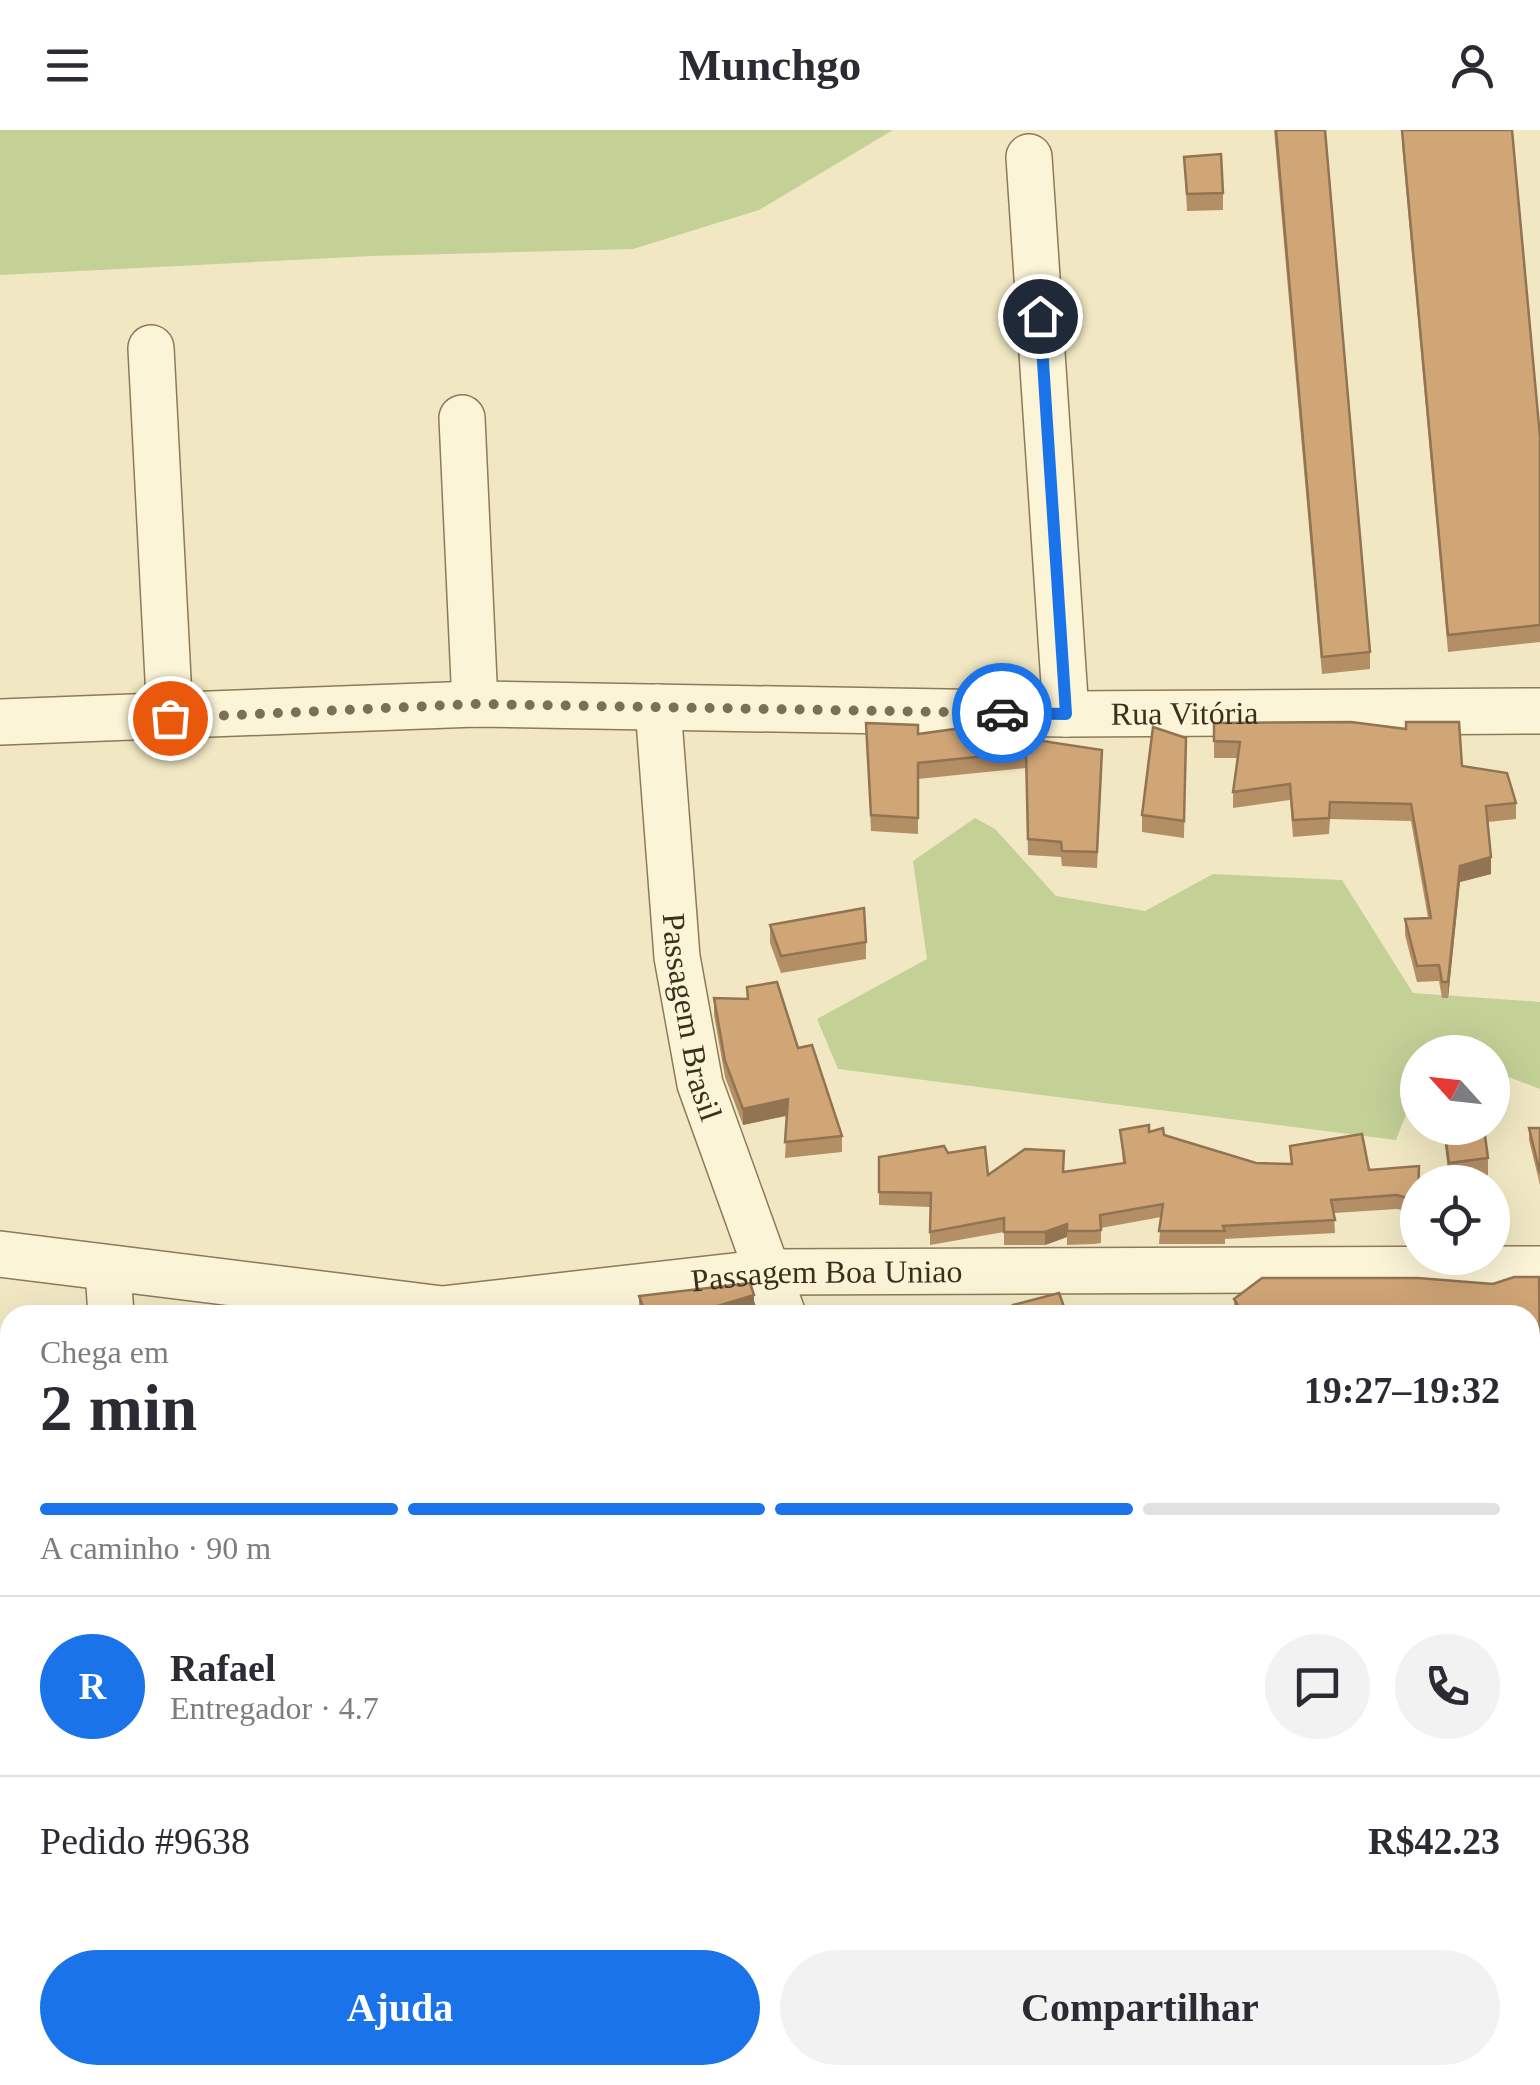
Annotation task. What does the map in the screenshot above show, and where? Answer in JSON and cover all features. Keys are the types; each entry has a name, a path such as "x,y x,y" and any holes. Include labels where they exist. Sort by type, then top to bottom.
{"street":[{"path":"1029,156 1066,714"},
{"path":"151,348 170,718"},
{"path":"462,418 474,704"},
{"name":"Rua Vitória","path":"0,722 474,704 1066,714 1540,711"},
{"name":"Passagem Brasil","path":"658,707 677,957 700,1084 781,1305"},
{"name":"Passagem Boa Uniao","path":"0,1254 408,1305"},
{"name":"Passagem Boa Uniao","path":"477,1305 770,1272 1540,1269"},
{"path":"108,1270 110,1305"}],"green space":[{"path":"0,130 893,130 759,210 633,249 372,256 0,275"},
{"path":"975,818 995,829 1056,896 1145,911 1213,874 1342,880 1413,993 1540,1002 1540,1089 1510,1078 1510,1035 1400,1035 1400,1130 1396,1140 838,1069 817,1019 927,959 913,861"}],"building":[{"path":"1276,130 1325,130 1370,652 1322,657"},
{"path":"1402,130 1512,130 1540,437 1540,625 1448,635"},
{"path":"1221,154 1223,193 1187,194 1184,157"},
{"path":"1351,722 1406,729 1406,722 1459,722 1462,766 1507,773 1516,803 1486,806 1491,857 1460,866 1448,982 1442,982 1439,965 1417,966 1405,919 1431,918 1411,804 1330,802 1329,818 1293,820 1290,784 1233,792 1240,742 1214,741 1214,723"},
{"path":"866,723 918,725 918,734 984,725 983,732 1102,750 1097,852 1062,851 1061,842 1028,839 1026,752 918,763 918,818 871,815"},
{"path":"1153,727 1186,738 1184,821 1142,815"},
{"path":"864,908 866,942 781,956 770,925"},
{"path":"777,982 798,1048 812,1045 842,1136 785,1142 788,1099 743,1109 725,1061 714,998 748,999 747,987"},
{"path":"1149,1125 1149,1132 1163,1128 1164,1135 1256,1163 1292,1164 1290,1146 1362,1134 1369,1170 1400,1168 1400,1196 1331,1200 1335,1220 1223,1226 1225,1231 1159,1231 1163,1204 1100,1215 1101,1230 1094,1231 1067,1231 1067,1224 1045,1232 1004,1232 1004,1218 930,1232 931,1193 879,1192 879,1157 944,1146 948,1153 985,1147 988,1175 1025,1149 1064,1151 1063,1172 1125,1163 1120,1130"},
{"path":"1529,1128 1540,1128 1540,1173"},
{"path":"1446,1145 1486,1145 1488,1158 1449,1163"},
{"path":"1514,1277 1539,1277 1539,1305 1238,1305 1234,1299 1262,1278 1418,1278 1493,1284"},
{"path":"750,1283 754,1295 721,1305 642,1305 639,1296"},
{"path":"1059,1293 1063,1305 1013,1305"}],"way so far":[{"path":"170,718 474,704 1002,713"}],"route":[{"path":"1002,713 1066,714 1040,316"}]}
